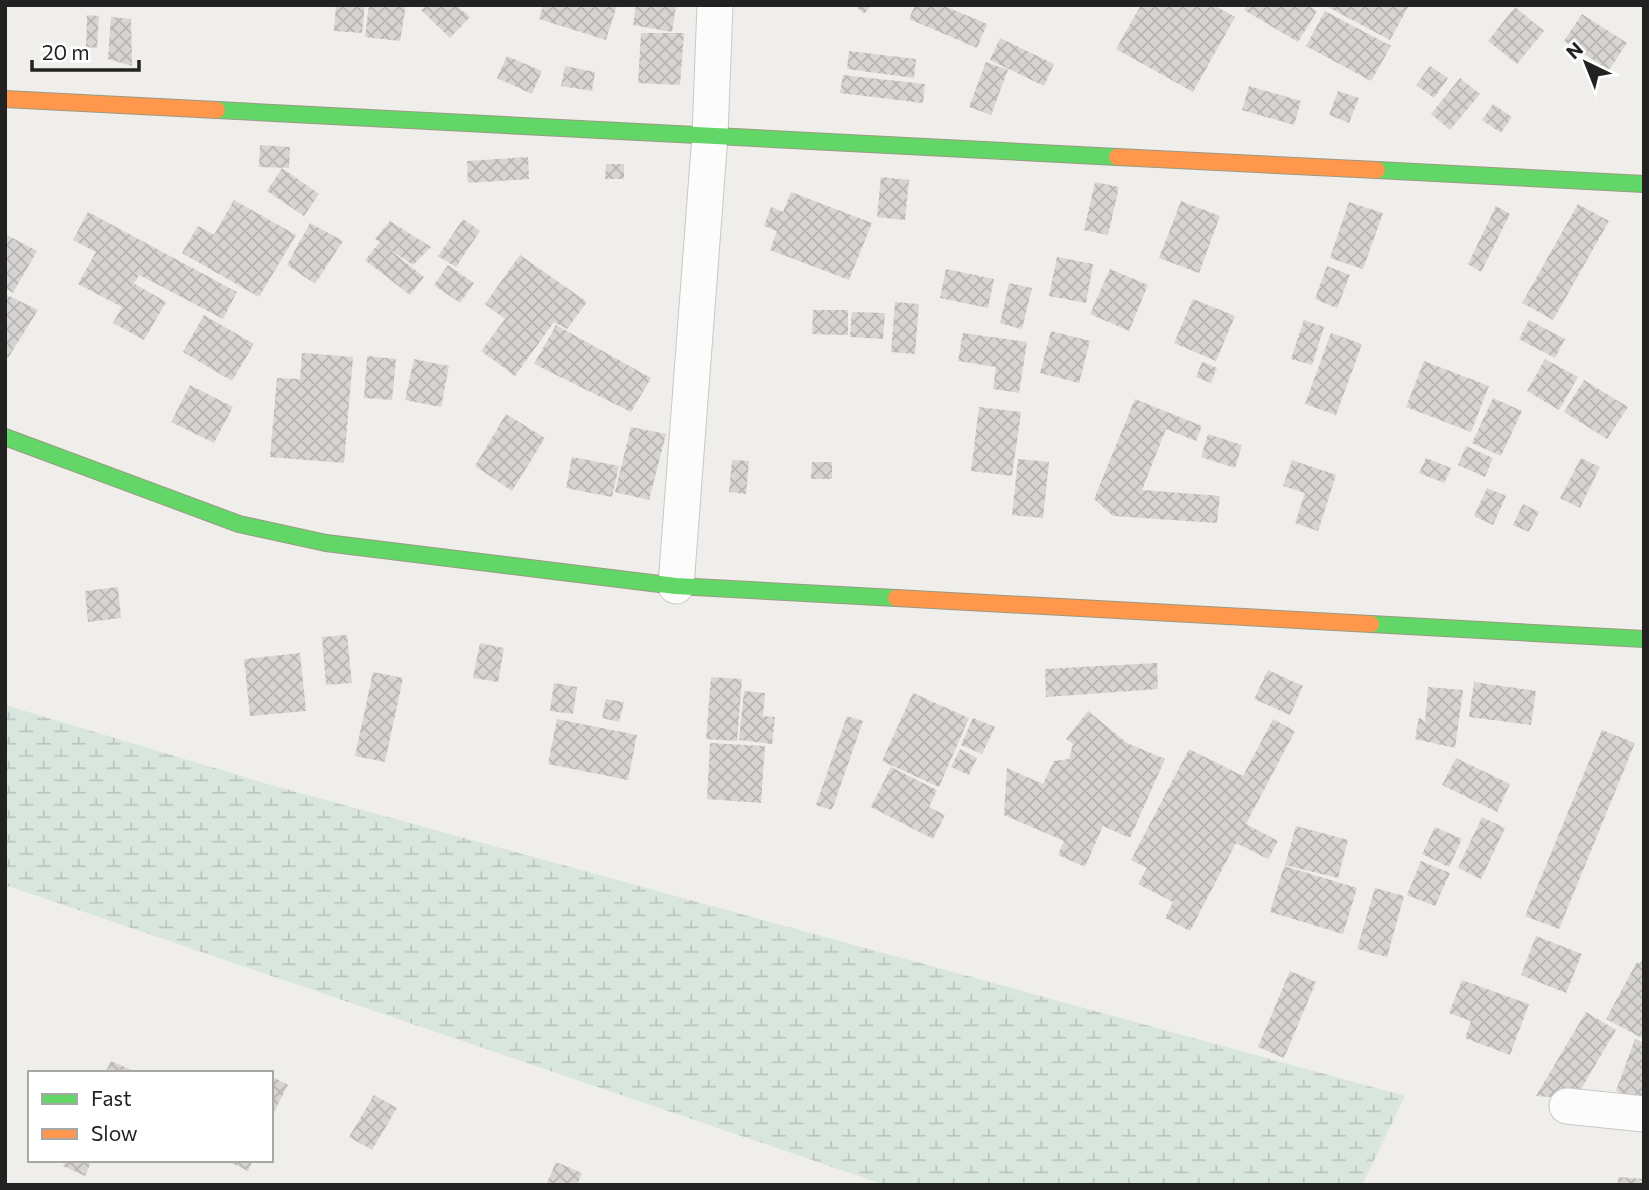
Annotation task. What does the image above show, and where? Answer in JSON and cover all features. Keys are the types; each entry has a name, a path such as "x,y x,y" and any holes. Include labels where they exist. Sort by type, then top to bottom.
{"street":[{"path":"676,586 710,135 715,5"},
{"path":"5,99 1644,184"},
{"path":"5,437 239,524 326,543 676,586 1644,639"},
{"path":"1567,1106 1644,1114"}],"green space":[{"path":"5,705 271,785 1405,1096 1362,1185 885,1185 5,885"}],"building":[{"path":"336,5 365,5 362,33 334,31"},
{"path":"369,5 406,5 400,41 365,37"},
{"path":"426,5 456,5 470,17 450,38 421,10"},
{"path":"543,5 617,5 606,40 539,19"},
{"path":"636,5 676,5 672,32 633,25"},
{"path":"855,5 872,5 864,14"},
{"path":"915,5 942,5 987,24 977,48 909,19"},
{"path":"1141,5 1214,5 1235,17 1193,92 1116,49"},
{"path":"1247,5 1308,5 1317,11 1298,42 1244,10"},
{"path":"1324,5 1406,5 1408,7 1390,40"},
{"path":"1515,7 1544,31 1517,64 1488,41"},
{"path":"1325,11 1391,46 1371,81 1306,46"},
{"path":"1582,14 1627,43 1609,70 1564,41"},
{"path":"87,15 99,16 97,48 86,47"},
{"path":"111,17 131,19 132,66 108,59"},
{"path":"641,33 684,33 680,85 638,83"},
{"path":"1000,38 1054,64 1044,86 990,60"},
{"path":"849,51 916,59 914,78 847,69"},
{"path":"507,56 542,71 532,94 497,78"},
{"path":"986,62 1008,70 991,115 969,107"},
{"path":"565,66 595,72 592,91 561,86"},
{"path":"1430,66 1448,78 1434,98 1416,85"},
{"path":"843,75 925,84 923,103 840,93"},
{"path":"1460,78 1480,94 1450,130 1431,114"},
{"path":"1249,86 1301,101 1294,125 1242,110"},
{"path":"1338,91 1359,98 1349,123 1329,115"},
{"path":"1493,104 1512,117 1501,133 1482,120"},
{"path":"260,145 290,147 289,168 259,167"},
{"path":"528,157 529,179 468,183 467,161"},
{"path":"606,164 624,164 624,179 605,179"},
{"path":"282,168 319,194 304,216 267,191"},
{"path":"881,177 909,180 905,220 877,217"},
{"path":"1095,182 1119,187 1108,235 1084,230"},
{"path":"791,192 872,223 849,280 770,250 777,231 764,226 771,207 783,212"},
{"path":"234,200 296,235 259,297 182,253 198,226 214,235"},
{"path":"1181,201 1220,216 1199,273 1159,258"},
{"path":"1349,202 1383,213 1363,269 1330,258"},
{"path":"1578,204 1609,221 1553,320 1522,303"},
{"path":"1496,206 1510,214 1481,272 1468,264"},
{"path":"88,212 237,292 223,319 73,240"},
{"path":"463,219 480,231 456,267 438,256"},
{"path":"390,221 431,247 413,265 386,247 424,277 410,295 365,260 380,242 375,239"},
{"path":"310,223 343,241 315,284 287,265"},
{"path":"5,234 37,251 13,293 5,288"},
{"path":"96,252 139,275 129,292 135,284 166,302 144,340 113,323 122,307 78,284"},
{"path":"520,255 587,302 567,329 554,322 515,376 481,351 505,319 485,304"},
{"path":"1057,257 1093,264 1086,303 1049,296"},
{"path":"448,265 474,283 460,303 434,285"},
{"path":"1327,266 1350,275 1337,308 1315,299"},
{"path":"946,269 994,279 988,308 940,298"},
{"path":"1110,269 1148,285 1129,331 1090,314"},
{"path":"1009,283 1032,288 1022,329 1000,323"},
{"path":"5,294 38,310 8,358 5,356"},
{"path":"1193,299 1235,316 1216,361 1174,343"},
{"path":"895,302 919,304 915,354 891,352"},
{"path":"813,310 848,310 848,335 812,334"},
{"path":"852,312 885,313 883,339 850,337"},
{"path":"204,315 254,344 232,381 183,352"},
{"path":"1304,320 1324,327 1312,365 1291,359"},
{"path":"1529,320 1565,339 1555,358 1519,339"},
{"path":"556,325 651,378 631,412 534,364"},
{"path":"1051,331 1090,341 1079,383 1040,373"},
{"path":"963,333 1027,342 1019,393 993,389 996,367 958,361"},
{"path":"1331,333 1362,344 1336,415 1305,404"},
{"path":"302,353 353,357 344,463 270,457 277,378 300,379"},
{"path":"367,356 396,359 392,400 364,398"},
{"path":"414,359 449,366 441,407 405,400"},
{"path":"1545,359 1578,377 1559,410 1527,391"},
{"path":"1424,361 1489,386 1471,432 1406,407"},
{"path":"1202,362 1217,368 1211,383 1196,377"},
{"path":"1584,380 1628,407 1607,439 1564,412"},
{"path":"190,385 233,407 214,443 171,422"},
{"path":"1493,398 1522,411 1501,456 1472,443"},
{"path":"1135,399 1202,426 1196,441 1166,429 1142,490 1220,496 1217,523 1113,516 1094,499"},
{"path":"979,407 1021,412 1012,476 971,471"},
{"path":"506,414 545,438 512,491 475,466"},
{"path":"631,427 666,434 649,500 615,492"},
{"path":"1208,434 1242,445 1235,468 1201,457"},
{"path":"1466,446 1493,458 1485,477 1458,465"},
{"path":"572,457 619,466 612,497 566,488"},
{"path":"1426,458 1451,468 1444,483 1419,473"},
{"path":"1581,458 1600,467 1580,508 1560,498"},
{"path":"1018,459 1049,462 1043,518 1012,515"},
{"path":"732,460 749,461 746,494 729,492"},
{"path":"1292,460 1336,475 1318,531 1295,523 1305,493 1283,486"},
{"path":"812,462 832,462 832,479 811,479"},
{"path":"1487,488 1506,496 1493,525 1474,516"},
{"path":"1523,504 1539,512 1529,532 1513,525"},
{"path":"118,587 121,618 88,622 85,591"},
{"path":"347,635 352,683 326,685 322,637"},
{"path":"480,643 504,648 498,682 473,678"},
{"path":"300,653 306,711 250,716 244,659"},
{"path":"1157,663 1158,689 1046,697 1045,669"},
{"path":"1268,670 1303,686 1290,715 1254,699"},
{"path":"373,672 403,678 385,762 355,756"},
{"path":"711,677 742,679 737,741 706,739"},
{"path":"1474,682 1536,691 1531,725 1469,717"},
{"path":"554,683 577,687 573,714 550,711"},
{"path":"1428,687 1463,690 1455,748 1415,739 1419,717 1425,722"},
{"path":"744,691 765,693 763,716 775,717 772,744 739,740"},
{"path":"913,693 969,718 939,787 882,761"},
{"path":"606,699 624,702 619,722 602,718"},
{"path":"1088,711 1127,743 1165,759 1130,838 1103,826 1085,867 1058,855 1064,841 1004,815 1007,768 1043,784 1054,761 1069,759 1073,744 1066,739"},
{"path":"847,716 863,721 832,810 816,805"},
{"path":"973,718 995,727 982,754 961,745"},
{"path":"557,719 637,735 628,780 548,764"},
{"path":"1273,719 1295,731 1246,824 1278,841 1268,859 1236,843 1190,931 1165,918 1173,902 1138,884 1147,868 1131,860 1189,749 1243,776"},
{"path":"1602,730 1635,743 1559,929 1525,916"},
{"path":"710,743 765,746 761,803 707,799"},
{"path":"960,749 977,758 969,775 951,767"},
{"path":"1456,758 1510,784 1497,812 1442,785"},
{"path":"891,767 937,790 929,807 945,815 933,839 871,807"},
{"path":"1482,817 1505,828 1481,879 1458,868"},
{"path":"1296,826 1348,840 1338,878 1285,865"},
{"path":"1435,827 1462,839 1449,867 1422,854"},
{"path":"1421,861 1450,873 1435,906 1407,895"},
{"path":"1284,866 1357,888 1343,934 1270,912"},
{"path":"1375,888 1404,896 1387,957 1357,949"},
{"path":"1536,936 1582,954 1566,993 1521,975"},
{"path":"1644,956 1644,1039 1606,1019 1637,962 1640,964"},
{"path":"1290,971 1316,982 1284,1058 1258,1047"},
{"path":"1462,980 1529,1004 1510,1055 1465,1038 1471,1021 1449,1013"},
{"path":"1586,1012 1616,1030 1575,1099 1536,1096"},
{"path":"1635,1039 1644,1042 1644,1102 1616,1091"},
{"path":"111,1061 134,1071 106,1071"},
{"path":"273,1077 288,1085 273,1114"},
{"path":"374,1095 397,1108 372,1150 349,1137"},
{"path":"65,1162 91,1162 85,1176 63,1166"},
{"path":"229,1162 252,1162 248,1171"},
{"path":"556,1162 582,1173 577,1185 546,1185"},
{"path":"1618,1177 1644,1179 1644,1185 1618,1185"}],"traffic: fast":[{"path":"217,110 1117,157"},
{"path":"1377,170 1644,184"},
{"path":"5,437 239,524 326,543 676,586 896,598"},
{"path":"1371,624 1644,639"}],"traffic: slow":[{"path":"5,99 217,110"},
{"path":"1117,157 1377,170"},
{"path":"896,598 1371,624"}]}
